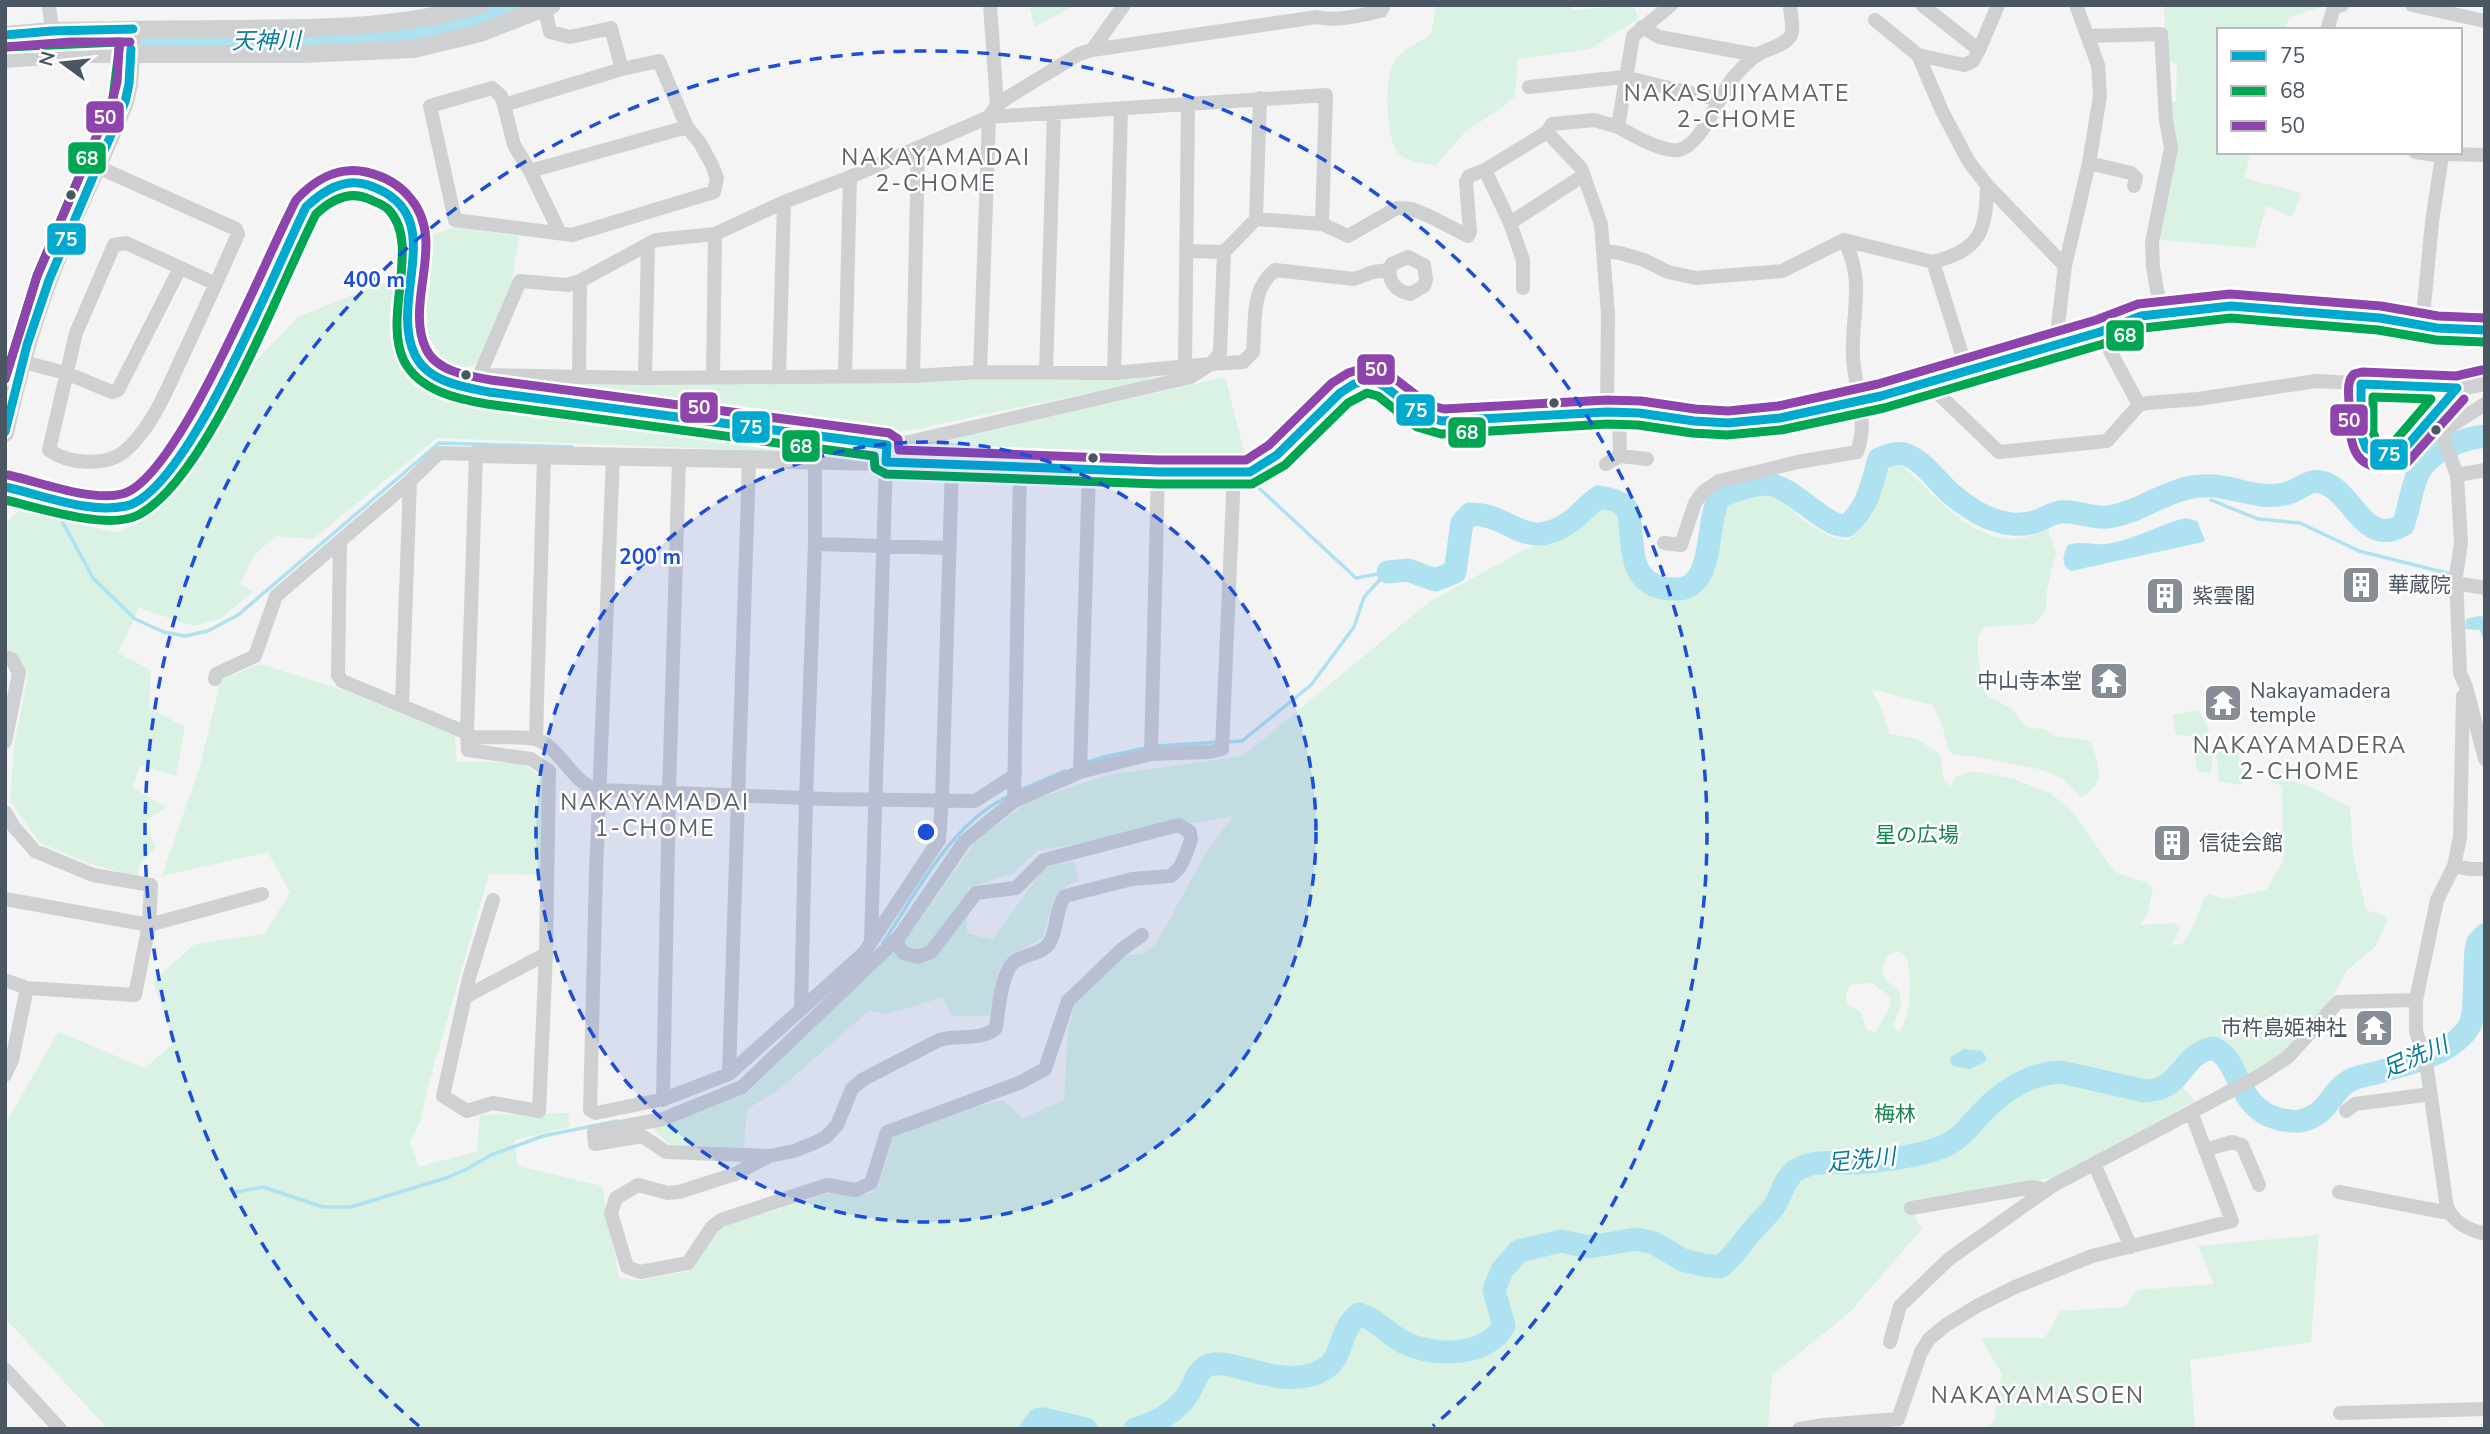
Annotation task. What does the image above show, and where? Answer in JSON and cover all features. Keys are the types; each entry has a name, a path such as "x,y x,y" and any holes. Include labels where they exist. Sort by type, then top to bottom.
{"street":[{"path":"49,5 52,31"},
{"path":"5,60 72,54 131,42 398,24 442,16 480,5"},
{"path":"980,372 993,111 990,5"},
{"path":"1092,50 1124,5"},
{"path":"477,382 520,281 568,285 656,240 715,234 784,202 918,148 993,111 1079,54 1317,18 1343,18 1381,11 1384,5"},
{"path":"1618,127 1624,77 1633,36 1671,5"},
{"path":"1256,219 1322,224 1348,236 1397,208 1412,209 1468,236 1470,232 1466,182 1469,176 1485,170 1547,132 1552,124 1594,120 1618,127 1648,142 1677,150 1686,147 1697,136 1732,79 1757,55 1788,39 1792,33 1790,5"},
{"path":"1922,5 1979,50"},
{"path":"1918,55 1964,65 1973,61 1998,5"},
{"path":"2056,343 2065,266 2089,163 2100,96 2098,65 2076,5"},
{"path":"2329,28 2334,8 2342,5"},
{"path":"2412,5 2485,21"},
{"path":"5,35 52,31 131,42 302,54 414,48 480,33 547,6 550,32 570,37 611,28 622,69"},
{"path":"1875,20 1918,55 1955,138 1969,162 1987,185 2065,266"},
{"path":"1642,27 1659,37 1757,55"},
{"path":"302,54 303,29"},
{"path":"2089,36 2161,34 2166,120 2171,148 2152,242 2153,267 2161,313"},
{"path":"5,433 23,362 57,260 125,102 129,84 131,42"},
{"path":"504,105 622,69 659,61 687,127 712,165 717,178 714,192 572,234 560,233 455,220 430,106 492,88 501,96 514,145 560,233"},
{"path":"1529,87 1624,77 1720,100"},
{"path":"993,111 1054,113 1326,95 1322,224"},
{"path":"215,679 216,674 255,656 276,596 439,453 815,462 886,453 909,442 1191,377 1211,364 1220,353 1224,251 1256,219 1260,98"},
{"path":"1185,366 1188,103"},
{"path":"1114,373 1121,108"},
{"path":"1046,372 1054,113"},
{"path":"530,172 687,127"},
{"path":"1547,132 1578,164 1601,224 1613,412 1620,456"},
{"path":"913,376 918,148"},
{"path":"2428,154 2485,155"},
{"path":"2421,327 2442,156"},
{"path":"2089,163 2131,173 2136,178 2134,186"},
{"path":"98,167 236,229 238,234 215,284 163,397 139,435 118,456 98,462 59,457 49,450 76,332 114,244 125,243 215,284"},
{"path":"1485,170 1510,223 1523,260 1524,288"},
{"path":"1510,223 1584,175"},
{"path":"845,376 850,177"},
{"path":"5,487 104,508 132,504 153,490 204,418 306,207 317,195 344,183 380,189 405,208 413,239 408,338 419,363 441,380 477,382 579,377 913,376 980,372 1114,373 1243,362 1253,352 1258,292 1264,279 1275,270 1354,279 1389,270"},
{"path":"1603,251 1620,253 1644,260 1668,272 1696,278 1782,271 1844,240 1933,262 1968,248 1981,234 1987,185"},
{"path":"779,376 784,202"},
{"path":"713,377 715,234"},
{"path":"1664,543 1681,545 1695,503 1703,492 1719,481 1798,462 1857,452 1863,425 1853,355 1857,289 1855,267 1844,240"},
{"path":"645,378 648,244"},
{"path":"1186,251 1224,251"},
{"path":"1933,262 1967,370"},
{"path":"23,362 66,373 112,392 118,390 180,268"},
{"path":"579,377 580,281"},
{"path":"477,382 952,465 1234,473 1250,472 1267,463 1340,393 1350,385 1366,380 1384,384 1422,415 1437,421 1613,412 1728,423 1780,418 1859,401 2100,332 2141,316 2161,313 2246,306 2396,320 2421,327 2485,330"},
{"path":"2100,332 2139,405"},
{"path":"1927,383 1999,452 2106,441 2139,405 2316,381 2457,388 2485,382"},
{"path":"2461,758 2483,754 2460,673 2456,583 2461,543 2457,475 2441,432 2485,404"},
{"path":"871,941 886,453"},
{"path":"476,454 468,750 531,759 549,771 546,954 539,1111 493,1103 467,1111 443,1096 466,997 493,900"},
{"path":"536,739 544,456"},
{"path":"1606,464 1620,456 1647,459"},
{"path":"612,457 590,1110 595,1144 642,1136 666,1152 769,1156 794,1151 826,1137 836,1125 852,1089 862,1080 939,1040 953,1036 977,1038 996,1028 1004,978 1008,970 1013,963 1044,949 1049,943 1059,905 1065,896 1132,879 1171,876 1180,867 1186,854 1191,840 1190,832 1179,825 1044,860 1016,888 976,893 931,952 918,957 903,953 897,943 898,937"},
{"path":"663,1100 668,793 679,459"},
{"path":"729,1074 749,461"},
{"path":"802,1009 815,462"},
{"path":"590,1110 596,1113 663,1100 729,1074 864,953 939,840 952,465"},
{"path":"1014,801 1020,467"},
{"path":"1080,772 1089,470"},
{"path":"2457,475 2485,470"},
{"path":"1151,754 1158,472"},
{"path":"593,1132 663,1119 742,1087 898,937 964,842 1014,801 1080,772 1151,754 1210,752 1222,749 1225,734 1234,473"},
{"path":"402,704 410,481"},
{"path":"340,542 338,675 342,681 402,704 467,735 536,739 557,755 589,788 806,799 975,801 1014,775"},
{"path":"815,544 950,548"},
{"path":"2456,583 2485,588"},
{"path":"5,657 12,659 19,673 5,742"},
{"path":"2463,684 2460,837 2454,866 2437,901 2431,922 2416,1000 2416,1031 2425,1057 2443,1188 2449,1213 2467,1229 2485,1234"},
{"path":"5,812 14,827 35,850 93,875 151,886 149,925 135,995 27,988 5,980"},
{"path":"2454,866 2485,869"},
{"path":"5,899 149,925 262,894"},
{"path":"769,1156 735,1174 679,1192 668,1193 638,1185 615,1198 611,1213 626,1267 640,1272 688,1263 712,1227 721,1220 827,1185 856,1190 871,1183 887,1132 1019,1083 1045,1069 1068,1001 1121,950 1142,935"},
{"path":"466,997 546,954"},
{"path":"5,1075 12,1060 27,988"},
{"path":"1890,1342 1900,1306 1948,1259 2047,1190 2288,1058 2338,1002 2416,1000"},
{"path":"2346,1111 2355,1104 2431,1094"},
{"path":"1799,1429 1898,1419 1920,1352 1929,1339 1946,1325 2015,1287 2092,1256 2232,1221 2191,1112"},
{"path":"2205,1150 2232,1142 2242,1145 2259,1185"},
{"path":"2094,1164 2131,1247"},
{"path":"1910,1208 2033,1187 2047,1190"},
{"path":"2339,1192 2449,1213"},
{"path":"5,1369 60,1429"},
{"path":"2340,1413 2485,1409"}],"green space":[{"path":"1029,5 1075,5 1035,27"},
{"path":"1436,5 1571,5 1573,10 1634,5 1638,19 1590,49 1518,59 1515,96 1466,131 1435,166 1411,161 1399,154 1390,133 1387,104 1394,63 1399,55 1431,34"},
{"path":"2164,5 2329,5 2289,17 2286,28 2217,28 2217,154 2250,154 2244,178 2301,193 2292,217 2266,206 2255,248 2159,240 2167,104 2176,101 2177,64 2166,60"},
{"path":"455,227 519,236 512,282 480,362 460,369 446,365 421,324 431,235"},
{"path":"391,280 407,364 422,388 467,400 796,444 796,452 437,438 313,539 275,536 253,557 240,584 253,592 219,619 194,626 139,608 118,653 151,670 149,708 185,727 176,776 140,765 133,788 166,807 143,824 156,847 140,864 137,877 94,865 40,843 10,801 14,745 28,674 15,653 5,650 7,521 21,509 117,533 144,519 250,367 298,317"},
{"path":"1156,375 1146,381 896,433 857,432 491,383"},
{"path":"1225,377 1246,459 914,452 915,448"},
{"path":"1895,463 1905,468 1953,513 1980,531 2011,539 2048,530 2056,552 2047,590 2046,610 2034,624 1984,627 1978,641 1978,658 1984,691 2012,709 2030,728 2045,729 2055,736 2086,740 2092,744 2098,767 2097,780 2095,786 2081,797 2063,779 2039,769 1954,755 1949,751 1940,718 1932,705 1871,689 1881,707 1890,734 1917,739 1940,754 1944,780 1952,787 1955,777 1972,771 2014,779 2050,793 2070,809 2115,872 2148,883 2153,889 2147,915 2140,925 2174,923 2180,929 2171,945 2182,944 2194,925 2204,898 2209,894 2225,899 2266,890 2283,862 2282,786 2272,783 2270,775 2312,787 2350,807 2353,855 2366,910 2386,916 2387,920 2376,946 2346,971 2327,1008 2285,1055 2240,1078 2230,1057 2220,1046 2210,1043 2191,1054 2157,1085 2149,1086 2113,1077 2114,1085 2147,1090 2182,1086 2195,1101 2052,1178 1906,1201 1922,1229 1849,1313 1772,1375 1768,1429 108,1429 5,1318 5,1125 58,1032 145,1068 174,1043 153,981 195,944 264,934 290,893 268,852 162,876 200,766 221,680 260,664 343,690 455,736 457,762 508,763 527,767 538,775 544,790 541,875 489,874 420,1122 410,1142 419,1167 477,1151 480,1115 568,1113 570,1127 514,1140 518,1166 602,1186 619,1278 640,1280 689,1271 720,1228 829,1193 872,1193 879,1184 893,1138 960,1111 1002,1100 1023,1118 1064,1100 1068,1030 1075,1002 1124,955 1143,954 1156,944 1205,854 1233,816 1037,851 1014,873 968,888 967,933 992,940 1044,868 1074,861 1079,881 1058,896 1050,912 1043,938 1010,956 999,970 989,1016 951,1016 943,997 888,1014 869,1011 776,1092 747,1109 744,1148 670,1145 651,1127 748,1092 914,928 975,842 1027,802 1107,775 1243,756 1429,602 1524,550 1571,535 1594,510 1605,505 1619,512 1631,579 1643,592 1672,602 1701,593 1713,570 1719,513 1729,501 1761,492 1775,493 1804,521 1831,537 1848,540 1866,524 1890,466","holes":["1897,951 1906,958 1910,985 1906,1018 1898,1032 1893,1026 1901,1006 1900,993 1882,973 1888,957","1872,983 1891,998 1889,1009 1876,1032 1867,1030 1860,1011 1847,1004 1846,993 1850,985"]},
{"path":"2197,710 2206,722 2210,738 2212,770 2209,773 2199,772 2197,769 2192,736 2176,735 2172,715"},
{"path":"2236,748 2241,760 2243,783 2240,785 2219,781 2216,752"},
{"path":"2319,1235 2311,1342 2190,1360 2195,1429 1986,1429 1994,1420 2002,1374 1981,1338 2045,1338 2060,1311 2124,1307 2138,1290 2214,1284 2198,1246"}],"water":[{"path":"2186,518 2197,521 2205,540 2203,542 2071,571 2064,563 2068,545 2112,543"},
{"path":"2485,617 2485,645 2480,630 2465,629 2466,619"},
{"path":"1964,1049 1982,1051 1987,1058 1985,1062 1970,1069 1953,1066 1951,1057"}],"waterway":[{"name":"天神川","path":"5,46 42,42 329,42 371,39 449,28 522,5"},
{"path":"1388,572 1408,570 1435,580 1455,572 1462,523 1470,514 1485,516 1519,530 1541,534 1555,531 1570,522 1599,497 1616,501 1628,511 1634,557 1642,577 1663,588 1681,589 1693,583 1701,572 1720,496 1751,486 1771,485 1790,493 1830,521 1846,526 1864,505 1879,459 1897,454 1917,460 1949,492 1973,510 2009,524 2033,522 2060,512 2108,517 2185,488 2199,486 2223,487 2270,496 2288,493 2316,481 2337,490 2370,525 2379,530 2390,530 2403,525 2417,477 2424,464 2457,443 2485,436"},
{"path":"61,519 93,578 135,619 164,632 185,636 208,631 238,615 439,443 572,447"},
{"path":"923,455 1209,463"},
{"path":"1247,477 1356,578 1388,572"},
{"path":"2211,500 2258,519 2300,523 2359,551 2451,574"},
{"path":"1226,742 1242,741 1311,685 1354,627 1364,597 1386,573"},
{"path":"1157,746 1219,742"},
{"path":"1085,763 1146,748"},
{"path":"1018,791 1065,771"},
{"path":"883,943 923,880 953,840 990,807 1011,795"},
{"name":"足洗川","path":"1135,1429 1158,1420 1178,1406 1205,1367 1215,1364 1228,1365 1292,1378 1326,1368 1336,1357 1348,1328 1359,1314 1399,1340 1417,1348 1445,1352 1472,1349 1485,1344 1504,1326 1494,1290 1502,1270 1519,1251 1561,1241 1589,1247 1637,1239 1654,1243 1683,1260 1720,1267 1771,1210 1795,1171 1810,1164 1889,1159 1942,1147 1963,1133 2000,1096 2016,1085 2043,1075 2061,1072 2145,1091 2154,1090 2170,1083 2204,1050 2213,1048 2222,1053 2250,1101 2259,1109 2284,1120 2307,1119 2320,1112 2349,1081 2428,1057 2452,1044 2462,1035 2472,1019 2476,950 2478,942 2485,935"},
{"path":"236,1192 263,1187 323,1207 351,1207 446,1178 491,1155 543,1136 617,1121"},
{"name":"足洗川","path":"1031,1429 1039,1419 1086,1429"}],"transit line":[{"name":"75","path":"5,35 133,29"},
{"name":"50","path":"5,47 71,42 130,42"},
{"name":"68","path":"5,379 37,276 113,98 120,42 6,47"},
{"name":"50","path":"5,379 37,276 113,98 119,48"},
{"name":"75","path":"5,432 27,345 49,280 125,102 131,49"},
{"name":"50","path":"8,475 65,490 110,496 122,494 144,480 169,450 194,410 243,314 296,200 327,176 346,171 366,172 391,182 407,194 421,216 426,253 419,312 421,331 431,357 446,368 491,380 889,433 898,439 899,450 1158,460 1246,460 1269,445 1332,383 1348,373 1364,368 1390,375 1429,405 1444,409 1607,400 1728,411 1778,406 1878,384 2096,320 2138,304 2230,294 2381,306 2438,316 2485,318"},
{"name":"75","path":"5,487 96,508 126,506 150,492 176,462 202,421 252,324 306,207 334,187 351,183 368,185 393,198 407,215 413,236 408,332 415,355 421,364 437,377 489,392 887,445 886,462 1158,472 1250,472 1277,455 1340,393 1365,381 1375,381 1423,416 1442,421 1607,412 1728,423 1780,418 1881,396 2100,332 2141,316 2231,306 2380,318 2437,328 2485,330"},
{"name":"68","path":"5,500 71,516 123,520 136,516 162,497 188,465 214,425 261,333 316,214 328,204 347,196 362,196 384,206 398,223 402,241 398,343 404,361 411,371 440,392 487,404 874,456 875,468 886,474 1158,484 1252,484 1285,465 1348,403 1367,393 1378,396 1417,427 1441,434 1607,424 1727,435 1781,430 1884,408 2103,344 2144,328 2231,318 2378,330 2436,340 2484,342"},
{"name":"50","path":"2464,399 2405,465 2374,467 2364,462 2353,446 2349,420 2349,384 2354,374 2362,372 2456,376 2482,370"},
{"name":"75","path":"2361,384 2457,388 2400,454 2378,455 2366,448 2361,434 2361,384"},
{"name":"68","path":"2373,397 2431,399 2394,442 2381,443 2376,440 2373,432 2373,397"}],"place":[{"name":"華蔵院","path":"2361,585"},
{"name":"紫雲閣","path":"2165,596"},
{"name":"中山寺本堂","path":"2109,681"},
{"name":"Nakayamadera temple","path":"2223,703"},
{"name":"信徒会館","path":"2172,843"},
{"name":"市杵島姫神社","path":"2374,1028"}],"district":[{"name":"NAKASUJIYAMATE 2-CHOME","path":"1737,106"},
{"name":"NAKAYAMADAI 2-CHOME","path":"936,170"},
{"name":"NAKAYAMADERA 2-CHOME","path":"2300,758"},
{"name":"NAKAYAMADAI 1-CHOME","path":"655,815"},
{"name":"NAKAYAMASOEN","path":"2038,1395"}],"park label":[{"name":"星の広場","path":"1917,835"},
{"name":"梅林","path":"1895,1114"}]}
